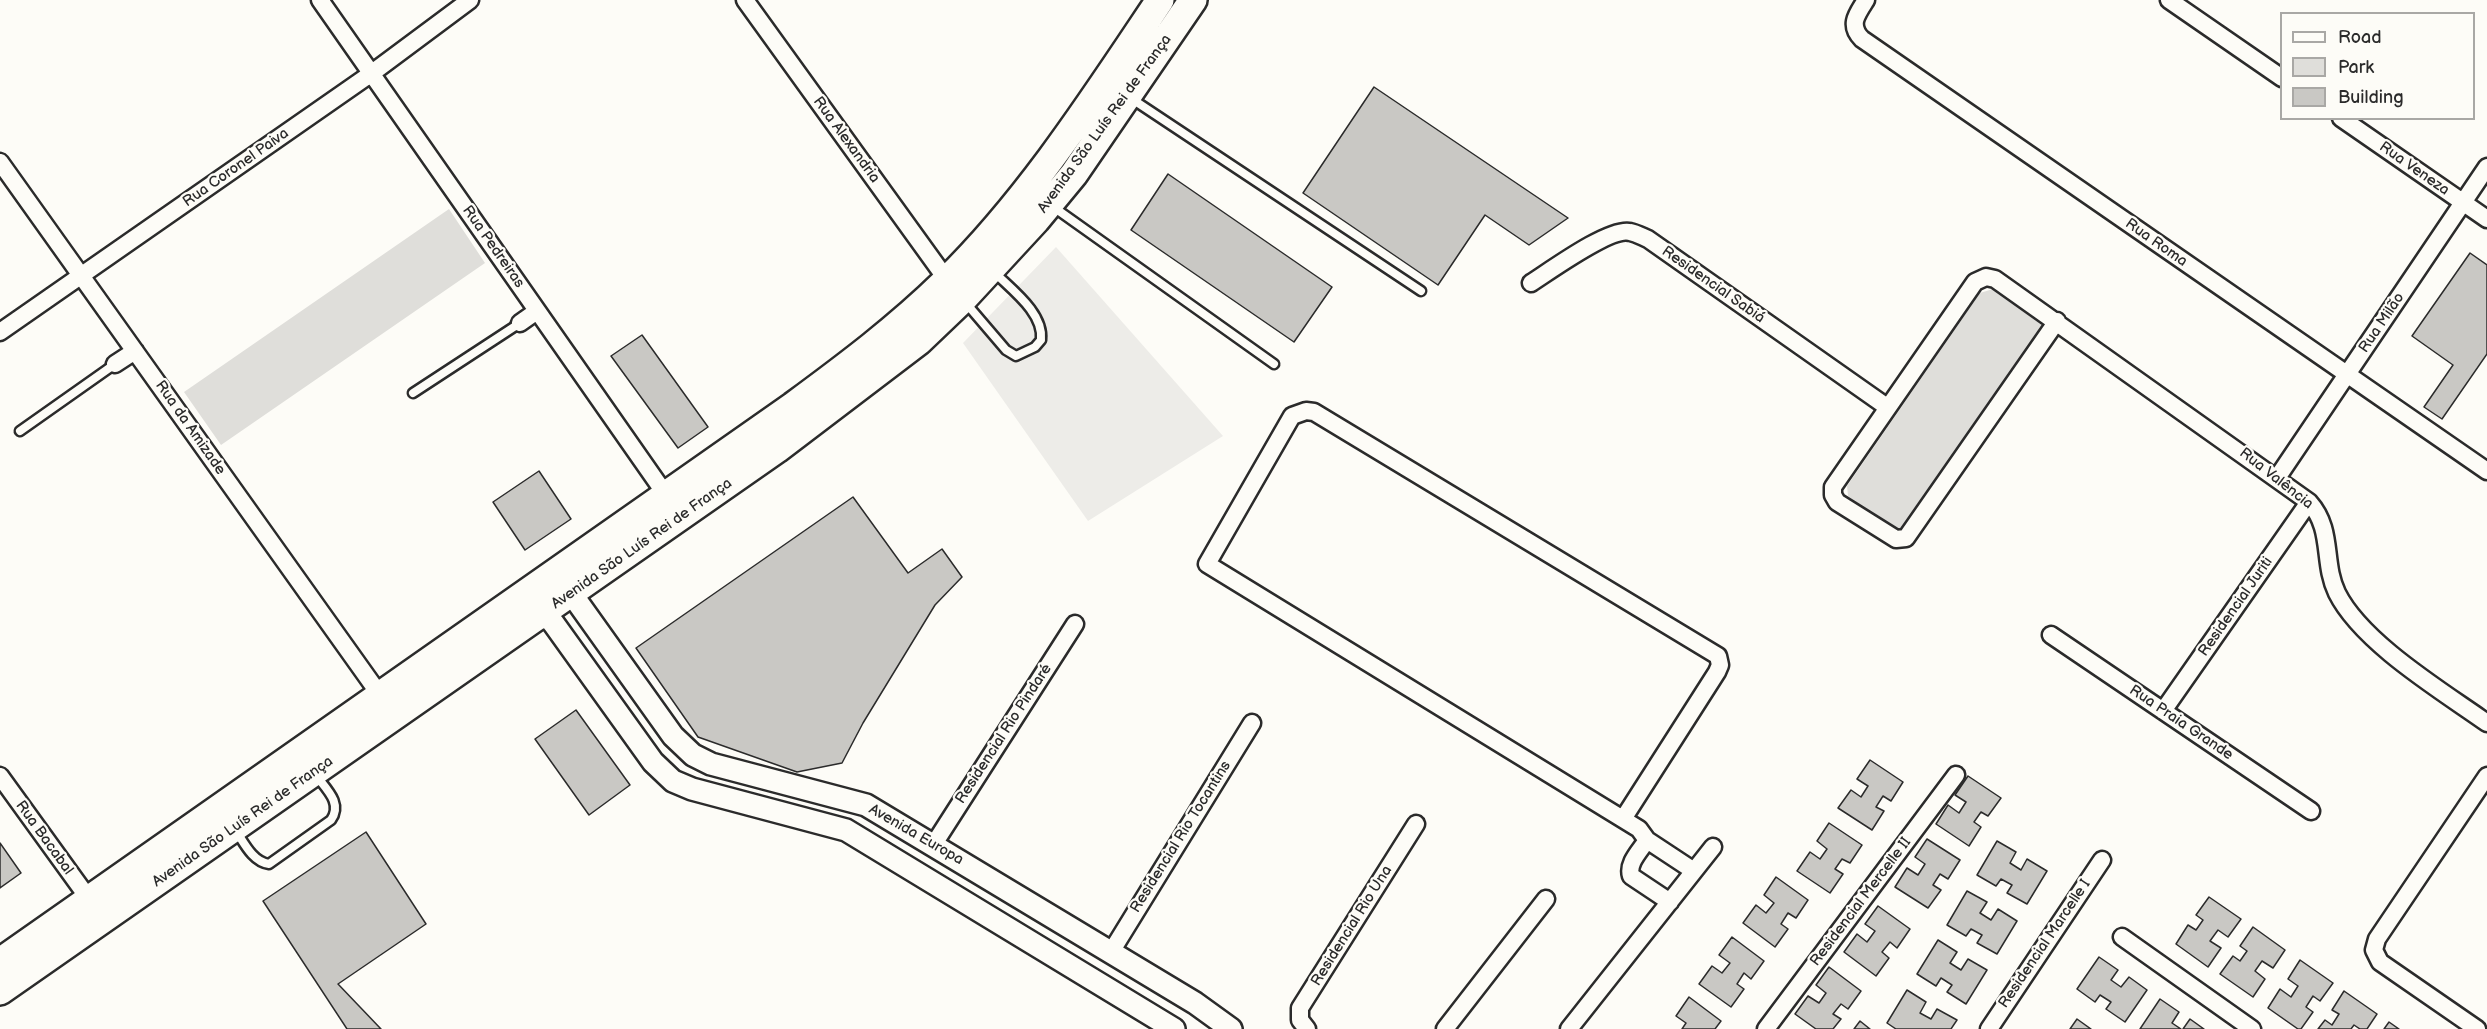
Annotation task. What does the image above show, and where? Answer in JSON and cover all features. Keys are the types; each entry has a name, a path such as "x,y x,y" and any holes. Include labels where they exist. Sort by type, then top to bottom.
{"main road":[{"name":"Avenida São Luís Rei de França","path":"0,991 828,412 920,341 1160,0"},
{"name":"Avenida São Luís Rei de França","path":"0,962 666,495 851,363 903,322 991,269 1074,174 1193,0"}],"street":[{"name":"Rua Pedreiras","path":"320,0 666,495"},
{"name":"Rua Coronel Paiva","path":"0,332 372,73 470,0"},
{"name":"Rua Alexandria","path":"745,0 955,290"},
{"name":"Rua Roma","path":"1866,0 1853,25 1855,33 1862,39 2487,471"},
{"path":"2169,0 2280,77"},
{"name":"Rua Veneza","path":"2344,120 2487,219"},
{"name":"Rua da Amizade","path":"0,162 381,695"},
{"name":"Rua Milão","path":"2277,478 2487,167"},
{"name":"Residencial Sabiá","path":"1531,284 1598,241 1615,233 1629,231 1648,239 1887,407"},
{"name":"Rua Valência","path":"1887,407 1976,282 1986,277 2002,283 2309,502 2318,512 2324,525 2331,576 2338,594 2350,612 2391,655 2487,723"},
{"path":"520,323 537,311"},
{"path":"1887,407 1833,487 1833,495 1837,502 1896,539 1906,538 2057,321"},
{"path":"115,364 135,351"},
{"path":"1623,819 1718,672 1720,664 1718,656 1314,412 1306,411 1292,416 1207,564 1639,829 1647,840 1694,872"},
{"name":"Residencial Juriti","path":"2163,711 2309,502"},
{"path":"546,578 571,593"},
{"name":"Avenida Europa","path":"571,593 679,743 701,760 866,805 1195,1003 1231,1029"},
{"name":"Avenida Europa","path":"538,616 549,619 554,624 653,762 681,785 828,824 862,839 1174,1029"},
{"name":"Residencial Rio Pindaré","path":"934,844 1075,624"},
{"name":"Rua Praia Grande","path":"2051,634 2311,811"},
{"name":"Residencial Rio Tocantins","path":"1111,952 1252,723"},
{"path":"744,803 750,774"},
{"name":"Residencial Mercelle II","path":"1766,1029 1956,775"},
{"name":"Rua Bacabal","path":"0,776 89,899"},
{"path":"2476,1029 2380,962 2374,950 2377,939 2486,779"},
{"name":"Residencial Rio Una","path":"1307,1029 1300,1020 1300,1008 1416,824"},
{"path":"1647,840 1631,863 1629,868 1631,876 1670,902"},
{"path":"1569,1029 1713,847"},
{"name":"Residencial Marcelle I","path":"1989,1029 2102,860"},
{"path":"1444,1029 1546,899"},
{"path":"2122,937 2252,1029"}],"lane":[{"path":"1126,96 1421,291"},
{"path":"1049,204 1274,364"},
{"path":"955,290 1006,350 1016,356 1035,347 1041,340 1039,323 1032,311 991,269"},
{"path":"413,393 520,323"},
{"path":"20,431 115,364"},
{"path":"234,828 256,859 261,863 269,864 331,820 336,813 335,802 313,772"}],"shaded area":[{"path":"1056,247 1223,436 1088,521 963,343"}],"green space":[{"path":"449,209 485,263 221,445 184,392"},
{"path":"1993,289 2042,325 2042,330 1906,527 1895,530 1848,496 1847,486 1980,293"}],"building":[{"path":"1374,87 1568,218 1529,245 1485,215 1438,285 1303,193"},
{"path":"1168,174 1332,287 1294,342 1131,230"},
{"path":"2470,253 2487,265 2487,354 2442,419 2424,407 2453,365 2412,336"},
{"path":"642,335 708,427 678,448 611,356"},
{"path":"539,471 571,519 525,550 493,502"},
{"path":"853,497 908,573 942,549 962,577 935,605 863,723 842,763 797,772 698,737 636,648"},
{"path":"576,710 630,785 589,815 535,739"},
{"path":"1870,760 1903,782 1891,801 1883,796 1876,807 1884,811 1872,830 1838,808 1851,790 1861,797 1868,786 1857,779"},
{"path":"1968,776 2001,798 1988,816 1981,812 1974,822 1981,827 1969,846 1936,824 1948,805 1959,813 1966,802 1955,795"},
{"path":"1829,823 1862,845 1850,863 1842,859 1835,869 1843,874 1830,893 1797,871 1810,852 1820,859 1827,849 1817,841"},
{"path":"366,832 426,924 338,984 381,1029 347,1029 263,901"},
{"path":"1927,839 1960,860 1948,879 1940,874 1933,885 1941,890 1928,908 1895,887 1907,868 1918,875 1925,864 1915,857"},
{"path":"1997,841 2016,852 2010,863 2021,870 2027,859 2047,871 2027,904 2007,893 2012,885 2001,879 1996,886 1977,875"},
{"path":"0,843 21,873 0,888"},
{"path":"1776,877 1808,900 1796,918 1788,913 1781,924 1788,929 1775,947 1743,923 1756,905 1766,913 1774,903 1764,895"},
{"path":"1967,891 1987,902 1980,913 1991,920 1998,909 2017,921 1997,954 1977,943 1982,935 1971,929 1966,936 1947,925"},
{"path":"2209,897 2241,919 2228,937 2218,930 2210,941 2221,948 2208,967 2176,944 2188,925 2196,930 2203,920 2196,915"},
{"path":"1878,906 1910,929 1897,948 1890,942 1882,952 1889,958 1876,976 1844,952 1857,934 1867,942 1875,931 1865,924"},
{"path":"2253,927 2285,950 2273,968 2262,961 2255,971 2265,979 2253,997 2220,974 2233,956 2240,961 2247,951 2240,946"},
{"path":"1732,937 1764,961 1751,979 1744,973 1737,984 1744,989 1731,1007 1699,984 1712,966 1722,973 1730,963 1719,955"},
{"path":"1938,940 1957,952 1950,963 1961,970 1968,959 1987,970 1966,1004 1947,992 1952,985 1941,978 1936,986 1917,974"},
{"path":"2099,957 2118,970 2111,980 2121,987 2129,977 2147,990 2125,1022 2106,1009 2111,1002 2100,995 2095,1002 2077,989"},
{"path":"2300,960 2333,983 2320,1001 2313,996 2306,1007 2313,1012 2301,1029 2298,1029 2268,1008 2280,989 2291,997 2298,986 2288,979"},
{"path":"1829,967 1861,991 1848,1009 1841,1004 1833,1014 1841,1019 1833,1029 1816,1029 1795,1014 1808,996 1819,1003 1826,993 1816,985"},
{"path":"1907,990 1926,1002 1920,1013 1931,1019 1937,1009 1957,1020 1951,1029 1896,1029 1887,1023"},
{"path":"2344,991 2377,1014 2367,1029 2360,1029 2354,1025 2351,1029 2318,1029 2325,1020 2332,1025 2339,1014 2332,1010"},
{"path":"1689,997 1721,1021 1715,1029 1682,1029 1686,1023 1676,1016"},
{"path":"2160,999 2179,1012 2172,1023 2181,1029 2140,1029"},
{"path":"2077,1019 2091,1029 2070,1029"},
{"path":"2190,1019 2204,1029 2183,1029"},
{"path":"1860,1021 1870,1029 1854,1029"},
{"path":"2389,1022 2399,1029 2384,1029"}]}
